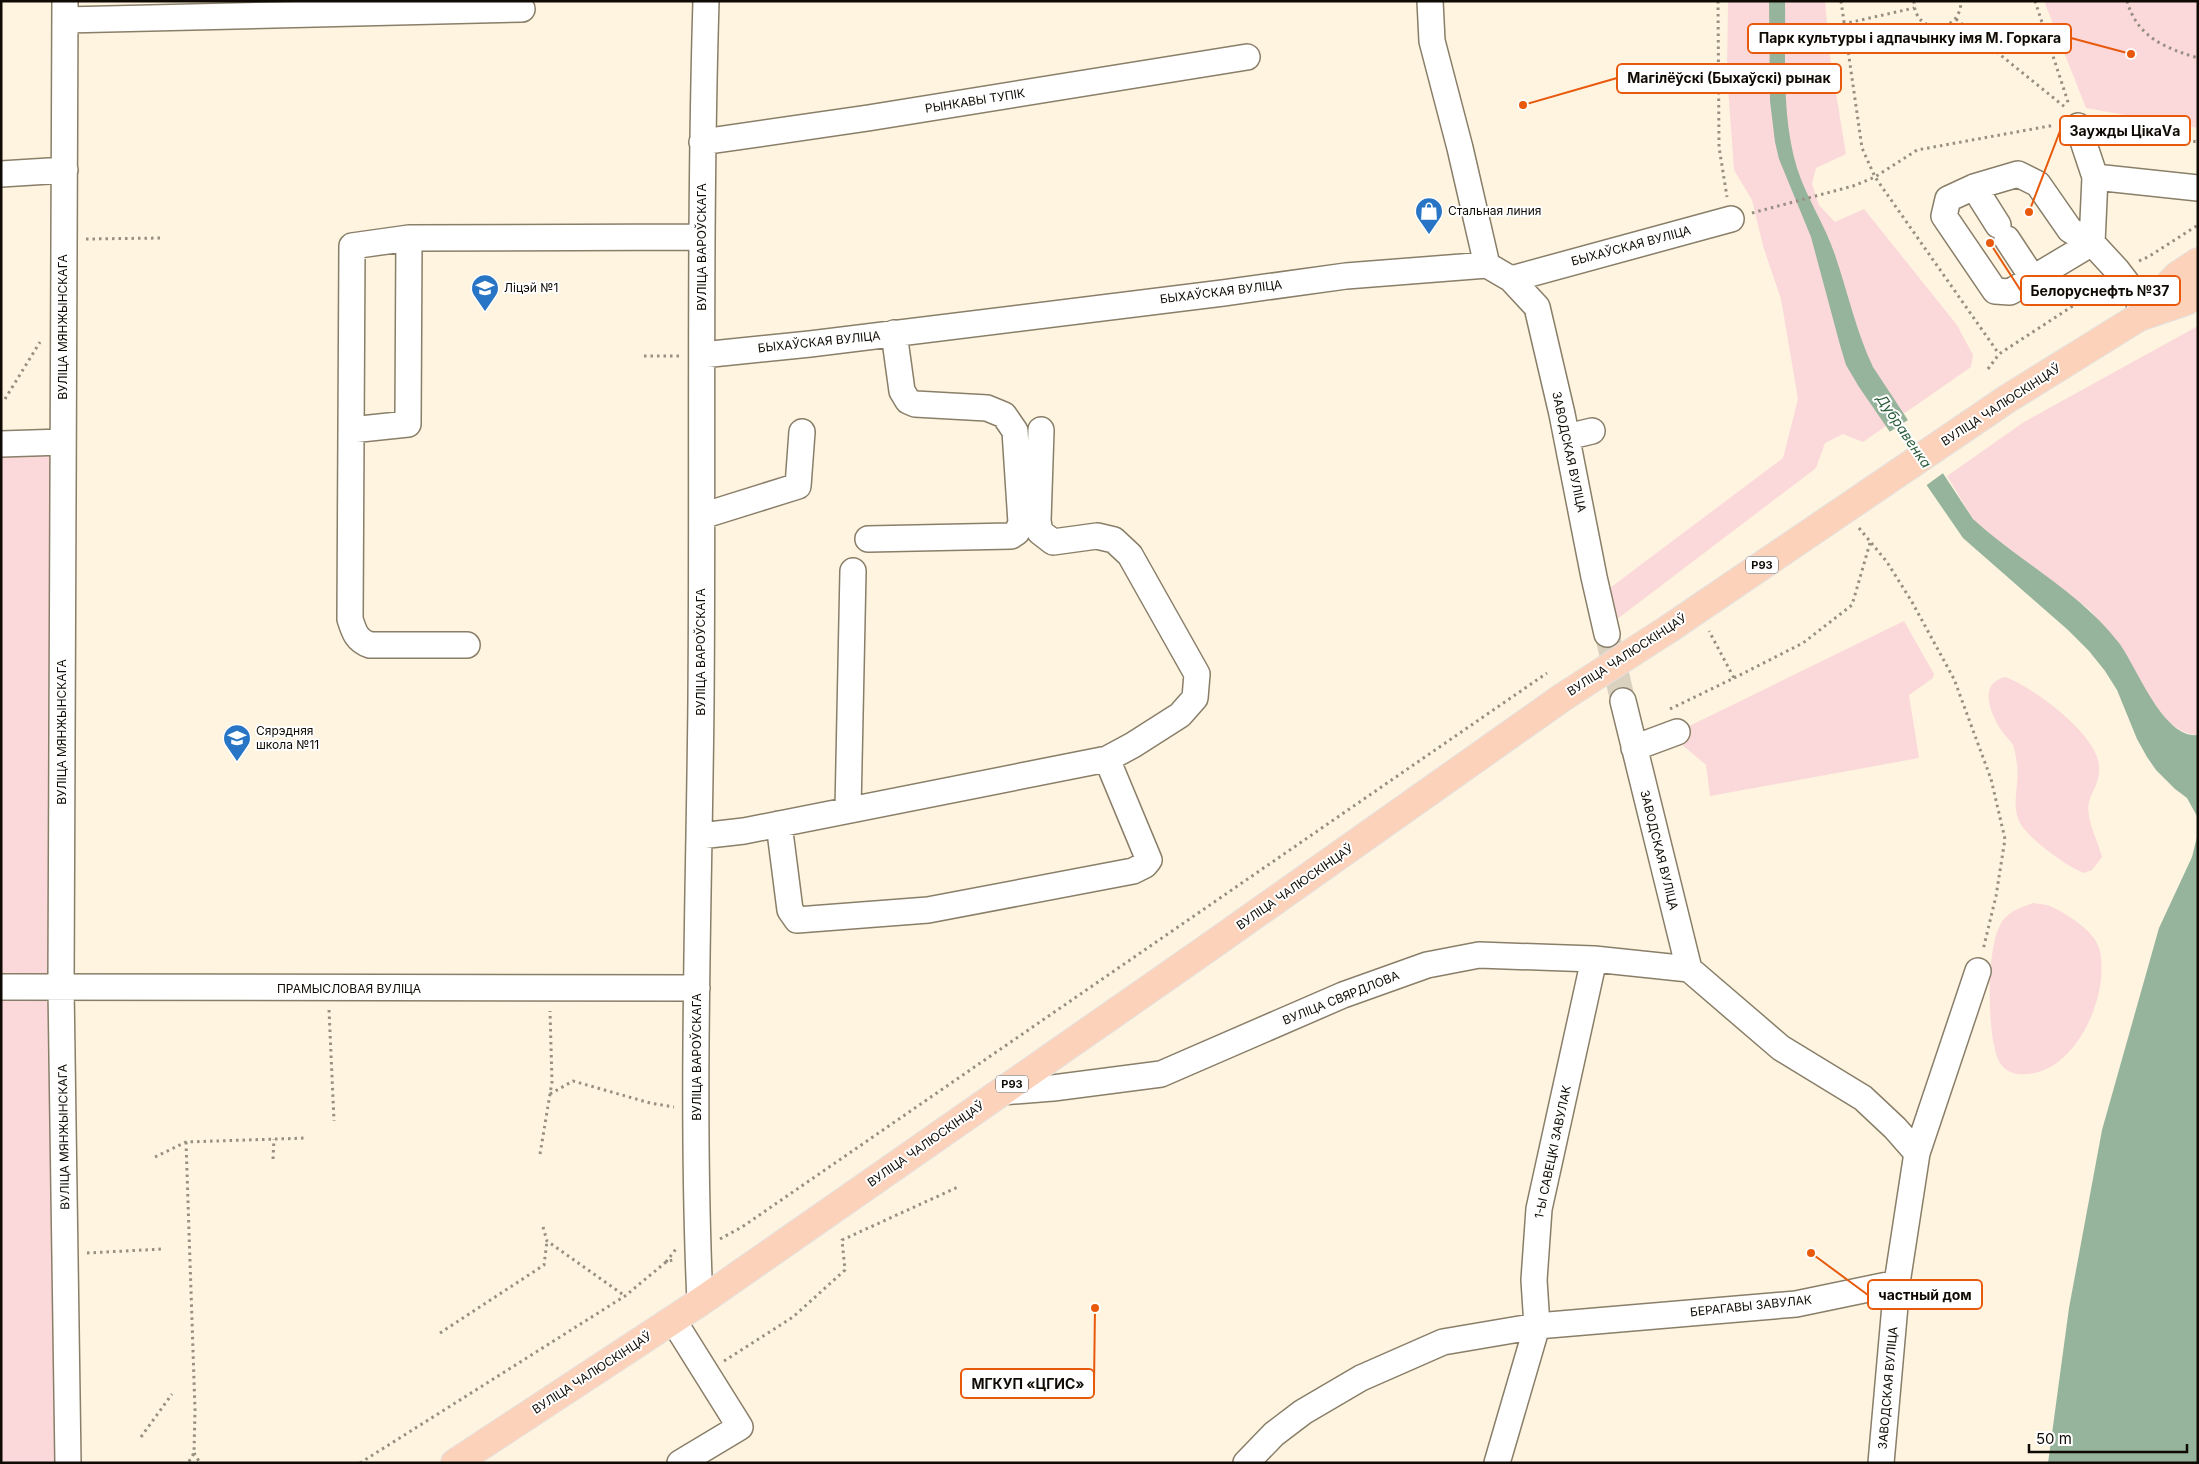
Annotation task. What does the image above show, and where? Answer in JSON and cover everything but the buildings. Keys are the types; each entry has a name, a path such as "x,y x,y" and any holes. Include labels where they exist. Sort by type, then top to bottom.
{"main road":[{"name":"ВУЛІЦА ЧАЛЮСКІНЦАЎ","path":"455,1463 700,1302 1563,697 1670,628 1857,515 2006,399 2138,316 2177,276 2198,262"},
{"name":"ВУЛІЦА ЧАЛЮСКІНЦАЎ","path":"2138,316 2186,301 2198,293"}],"street":[{"name":"ВУЛІЦА ВАРОЎСКАГА","path":"700,1302 697,1250 702,516 693,355 702,237 702,142 706,1"},
{"path":"1430,1 1432,41 1460,148 1487,264 1511,279"},
{"path":"65,11 522,9"},
{"name":"ВУЛІЦА МЯНЖЫНСКАГА","path":"65,11 61,987 68,1463"},
{"name":"РЫНКАВЫ ТУПІК","path":"702,142 868,118 1247,58"},
{"path":"2078,126 2094,177 2092,243"},
{"path":"1,174 65,170"},
{"path":"2092,243 2032,277 2010,292 1995,291 1944,216 1948,200 1974,187 2018,174 2038,184 2070,230 2092,243 2117,270 2140,300 2138,316"},
{"path":"2094,177 2198,188"},
{"path":"1974,187 2032,277"},
{"name":"БЫХАЎСКАЯ ВУЛІЦА","path":"1511,279 1731,219"},
{"path":"467,645 370,645 362,642 354,633 350,619 352,246 409,238 702,237"},
{"path":"351,430 408,424 409,238"},
{"name":"БЫХАЎСКАЯ ВУЛІЦА","path":"693,355 894,333 1346,276 1487,264"},
{"name":"ЗАВОДСКАЯ ВУЛІЦА","path":"1511,279 1537,307 1567,437 1607,634"},
{"path":"868,539 1011,536 1017,532 1020,523 1015,431 1004,415 987,408 915,404 908,400 902,391 894,333"},
{"path":"700,836 744,831 1107,759 1180,715 1195,698 1197,674 1130,555 1114,540 1097,536 1053,542 1040,532 1038,521 1041,430"},
{"path":"1567,437 1592,430"},
{"path":"702,516 798,486 802,432"},
{"path":"1,444 62,442"},
{"path":"848,810 854,571"},
{"name":"ЗАВОДСКАЯ ВУЛІЦА","path":"1623,701 1689,969"},
{"path":"1634,748 1671,722"},
{"path":"779,824 790,910 797,920 928,910 983,901 1132,871 1145,865 1149,860 1107,759"},
{"name":"ВУЛІЦА СВЯРДЛОВА","path":"1001,1092 1053,1088 1161,1074 1343,995 1427,965 1479,955 1594,959 1689,969"},
{"name":"1-Ы САВЕЦКІ ЗАВУЛАК","path":"1498,1463 1537,1326 1534,1280 1539,1208 1594,959"},
{"path":"1689,969 1782,1048 1863,1098 1894,1128 1916,1153"},
{"path":"1897,1283 1916,1153 1978,971"},
{"name":"ПРАМЫСЛОВАЯ ВУЛІЦА","path":"1,987 328,989 698,988"},
{"name":"ЗАВОДСКАЯ ВУЛІЦА","path":"1881,1463 1897,1283"},
{"name":"БЕРАГАВЫ ЗАВУЛАК","path":"1246,1463 1274,1434 1303,1412 1361,1378 1443,1342 1537,1326 1796,1304 1897,1283"},
{"path":"673,1320 740,1427 680,1463"}],"path":[{"path":"1718,1 1719,147 1731,219 1853,186 1875,177 1917,150 2061,124 2198,142"},
{"path":"1841,1 1862,148 1875,177 1999,354"},
{"path":"1914,1 1914,8 1921,21 1927,25 1942,27 1956,19 1962,1"},
{"path":"1956,19 2072,114 2035,1"},
{"path":"2127,1 2130,12 2151,39 2166,48 2198,58"},
{"path":"1843,24 1914,8"},
{"path":"1988,370 1999,354 2082,300 2117,270 2148,257 2198,225"},
{"path":"77,240 160,238"},
{"path":"5,399 46,334"},
{"path":"644,356 693,355"},
{"path":"1857,515 1870,544 1887,562 1912,602 1954,679 1991,779 2005,839 1996,896 1978,971"},
{"path":"1671,722 1734,678 1803,642 1852,605 1870,544"},
{"path":"1709,631 1734,678"},
{"path":"360,1463 625,1296 666,1262 697,1250 742,1228 1547,673"},
{"path":"328,989 334,1122"},
{"path":"540,1154 552,1082 549,989"},
{"path":"550,1094 573,1081 650,1103 682,1108"},
{"path":"273,1158 274,1138"},
{"path":"155,1157 186,1142 307,1138"},
{"path":"186,1142 195,1410 194,1453 188,1463"},
{"path":"706,1372 792,1317 845,1270 842,1240 958,1187"},
{"path":"440,1333 544,1265 547,1241 542,1227"},
{"path":"547,1241 625,1296"},
{"path":"86,1254 162,1249"},
{"path":"141,1437 172,1394"},
{"path":"194,1453 200,1463"}],"shaded area":[{"path":"1728,1 1825,1 1830,57 1846,154 1816,168 1812,184 1819,205 1835,222 1864,209 1957,325 1973,355 1971,367 1863,442 1843,434 1825,443 1816,468 1616,620 1610,588 1783,458 1798,399 1781,299 1763,246 1752,200 1734,170 1727,73"},
{"path":"2044,1 2198,1 2198,128 2086,108"},
{"path":"2198,326 2198,735 2193,735 2177,728 2166,720 2091,611 1992,536 1973,519 1947,476 2024,422"},
{"path":"1,454 51,454 60,1463 1,1463"},
{"path":"1904,621 1934,674 1933,678 1909,695 1919,758 1710,796 1706,765 1680,743 1677,732"},
{"path":"2005,677 2031,690 2062,713 2088,740 2096,754 2099,766 2098,777 2088,808 2090,822 2102,857 2092,870 2084,873 2058,858 2038,843 2023,828 2019,821 2016,807 2018,771 2014,749 1993,715 1989,699 1991,686"},
{"path":"2033,903 2047,905 2058,910 2072,918 2086,930 2099,948 2102,967 2100,988 2094,1010 2072,1049 2056,1063 2038,1072 2018,1074 2009,1071 2001,1065 1994,1047 1990,1010 1991,966 1998,930 2004,919 2021,907"}],"water":[{"name":"Дубравенка","path":"1769,1 1785,1 1786,106 1797,168 1831,244 1857,326 1873,367 1973,519 2086,608 2119,643 2162,714 2173,726 2185,733 2198,735 2198,818 2187,798 2156,770 2147,757 2137,739 2117,690 2105,671 2089,651 2068,630 1963,538 1859,387 1846,365 1811,237 1779,159 1775,142 1770,101"},
{"path":"2198,833 2198,1463 2048,1463 2069,1308 2102,1130 2159,928 2192,857"}],"pier":[{"path":"1911,418 1946,471 1924,487 1888,433"}],"tunnel":[{"path":"1607,634 1623,701"}],"place":[{"name":"Парк культуры і адпачынку імя М. Горкага","path":"2131,54"},
{"name":"Магілёўскі (Быхаўскі) рынак","path":"1523,105"},
{"name":"Заужды ЦікаVа","path":"2029,212"},
{"name":"Стальная линия","path":"1429,235"},
{"name":"Белоруснефть №37","path":"1990,243"},
{"name":"Ліцэй №1","path":"485,312"},
{"name":"Сярэдняя школа №11","path":"237,762"},
{"name":"частный дом","path":"1811,1253"},
{"name":"МГКУП «ЦГИС»","path":"1095,1308"}]}
